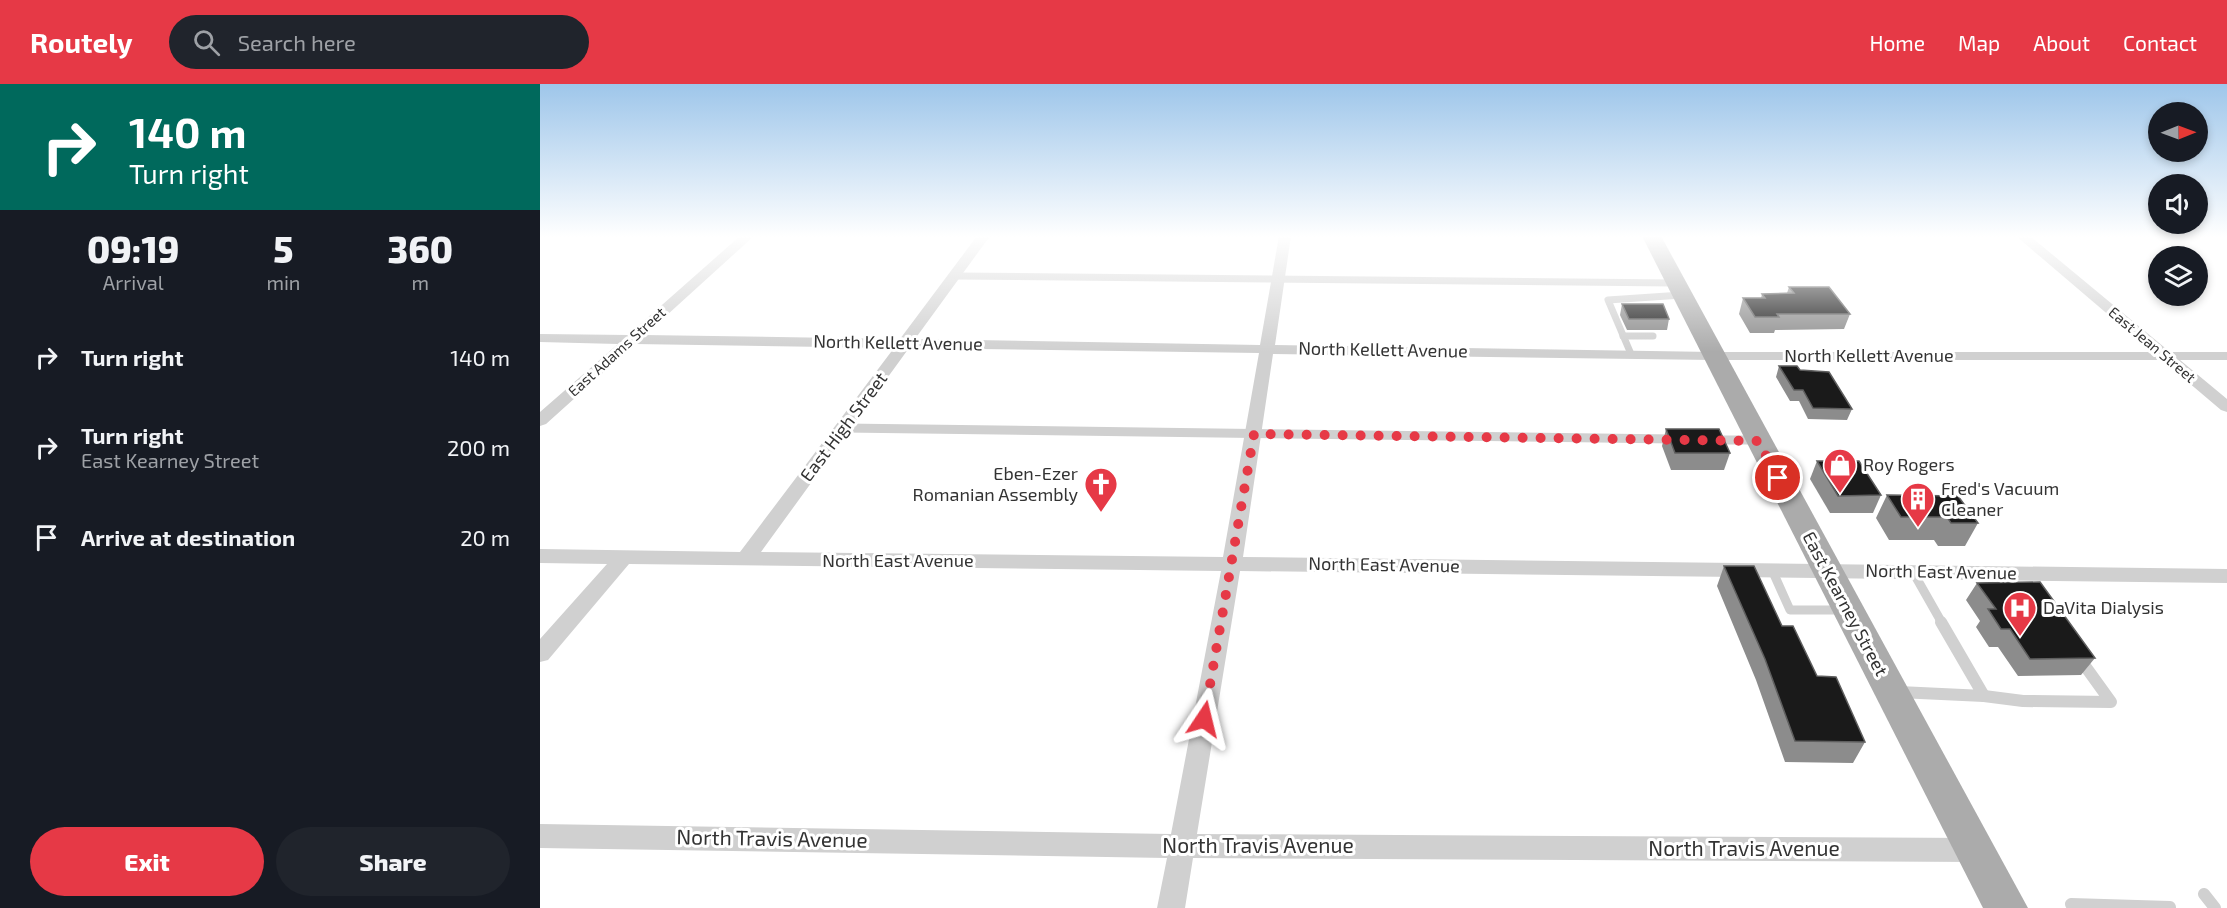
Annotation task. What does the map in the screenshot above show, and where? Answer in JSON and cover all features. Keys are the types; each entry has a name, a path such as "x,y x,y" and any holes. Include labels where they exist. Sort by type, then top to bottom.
{"main road":[{"name":"East Kearney Street","path":"1671,274 2006,908"}],"street":[{"name":"East Adams Street","path":"540,421 704,274"},
{"path":"1171,908 1254,434 1279,274"},
{"name":"East Jean Street","path":"2068,274 2227,407"},
{"name":"East High Street","path":"745,560 956,276"},
{"name":"North Kellett Avenue","path":"540,338 1713,356 2227,356"},
{"name":"North East Avenue","path":"540,556 1912,572 2021,578 2227,576"},
{"path":"540,654 624,557"},
{"name":"North Travis Avenue","path":"540,836 1183,846 1976,850"}],"lane":[{"path":"956,276 1278,278 1678,289"},
{"path":"1631,354 1608,300 1678,289"},
{"path":"1623,336 1653,336"},
{"path":"844,428 1684,440"},
{"path":"1707,440 1758,441"},
{"path":"1772,570 1790,610 1847,609"},
{"path":"1912,572 1984,696"},
{"path":"1891,691 1984,696 2023,701 2111,702 2071,647"},
{"path":"2204,894 2215,908"},
{"path":"2073,908 2071,904 2170,907"}],"building":[{"path":"1789,287 1829,287 1850,314 1777,314 1779,317 1755,317 1743,298 1765,298 1762,294 1794,293"},
{"path":"1622,304 1663,304 1669,319 1629,319"},
{"path":"1779,366 1797,366 1800,370 1829,372 1852,409 1813,408 1803,390 1794,390"},
{"path":"1666,429 1719,429 1730,453 1675,453"},
{"path":"1817,461 1859,461 1881,495 1838,496"},
{"path":"1887,495 1958,496 1978,523 1951,523 1947,517 1901,517"},
{"path":"1724,566 1754,566 1782,626 1793,626 1817,676 1836,677 1865,742 1795,741 1765,659"},
{"path":"2040,582 2095,658 2030,659 2010,629 2001,629 1988,609 1996,609 1977,583"}],"place":[{"name":"Roy Rogers","path":"1840,494"},
{"name":"Eben-Ezer Romanian Assembly","path":"1101,513"},
{"name":"Fred's Vacuum Cleaner","path":"1918,528"},
{"name":"DaVita Dialysis","path":"2020,637"}],"route":[{"path":"1204,719 1254,434 1758,441 1778,478"}]}
